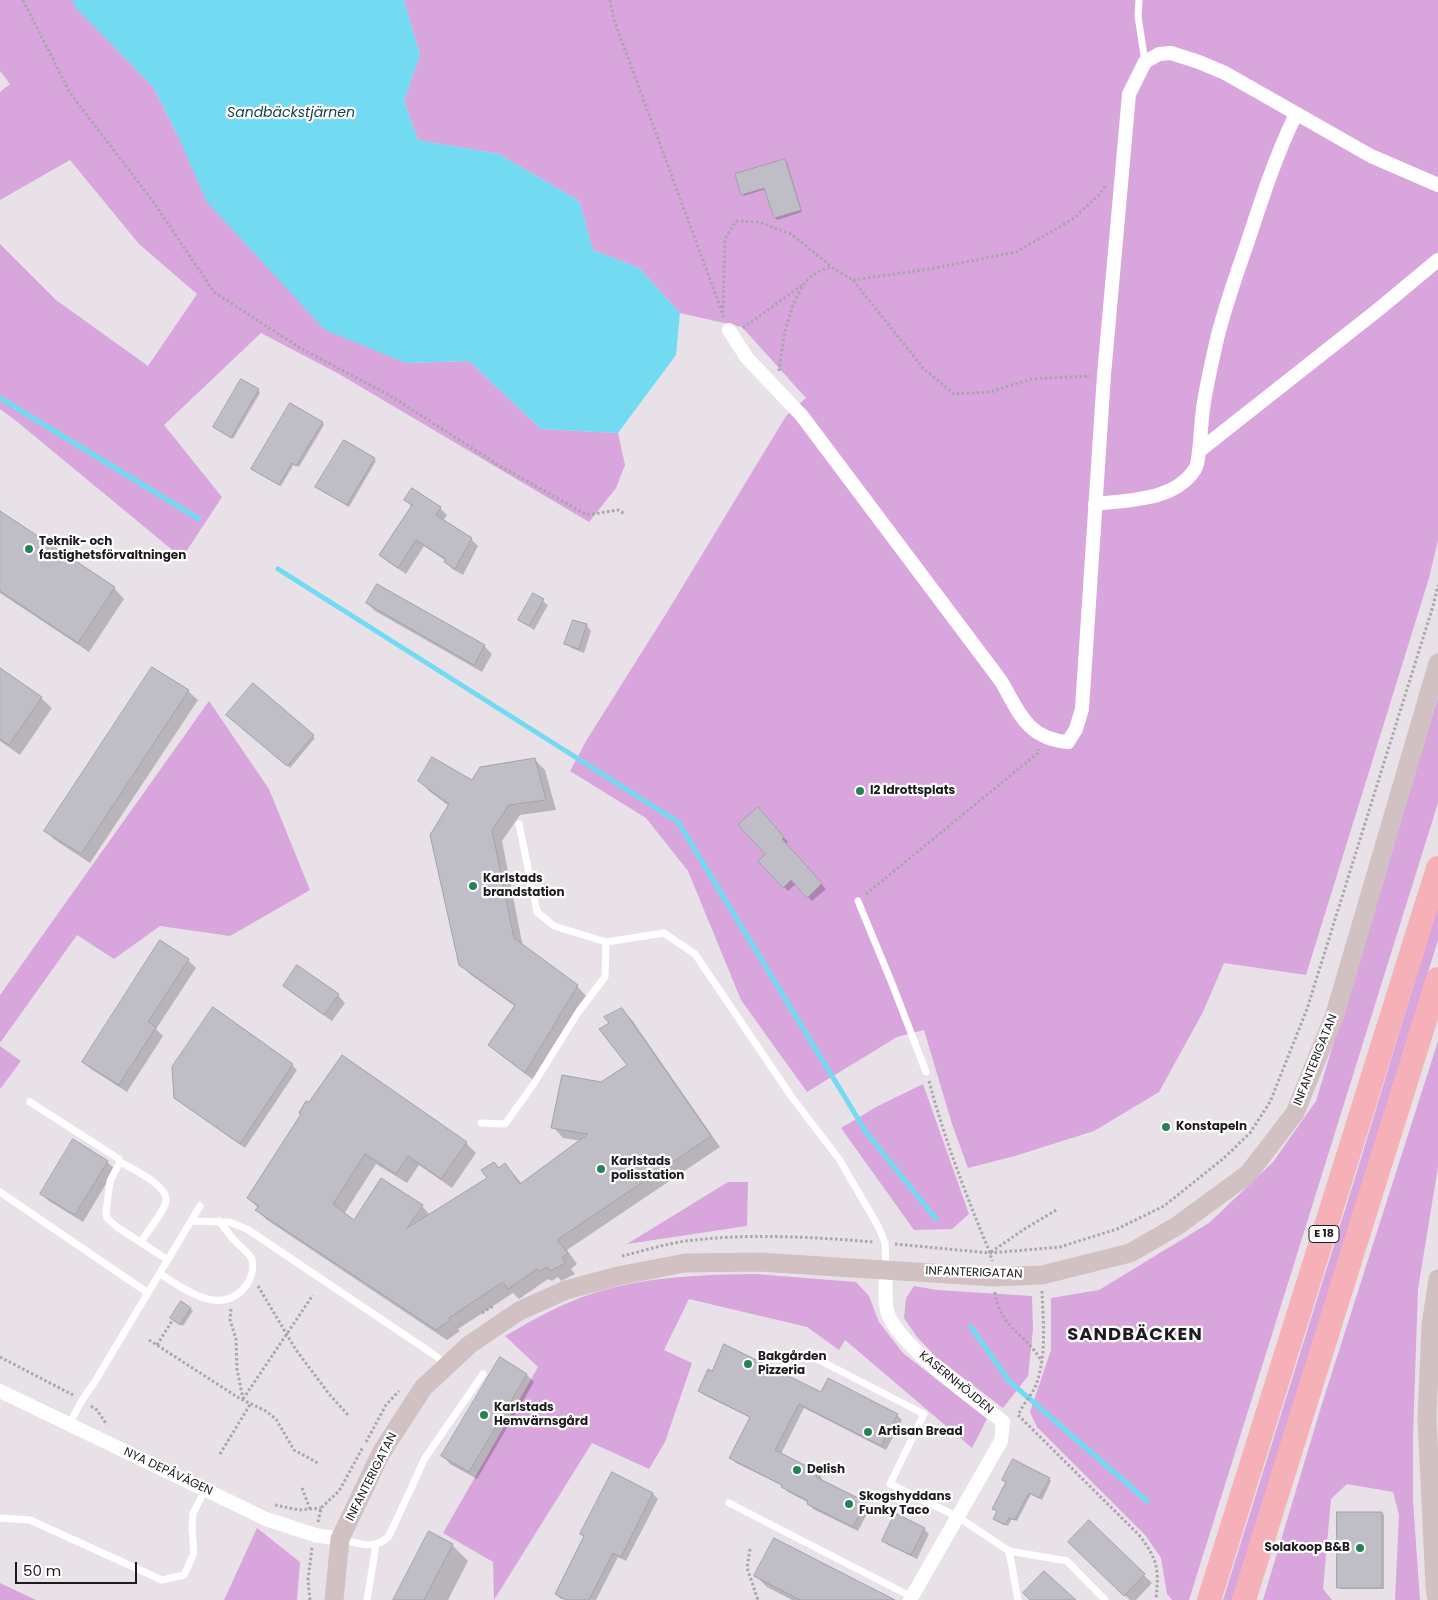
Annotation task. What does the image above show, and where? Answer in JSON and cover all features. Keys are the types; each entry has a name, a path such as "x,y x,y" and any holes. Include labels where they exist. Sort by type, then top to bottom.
{"highway":[{"name":"E 18","path":"1209,1600 1438,868"},
{"name":"E 18","path":"1244,1600 1438,980"}],"street":[{"path":"731,333 747,358 802,416 1001,681 1024,720 1038,734 1055,741 1068,742 1076,729 1082,709 1104,375 1129,94 1145,62 1160,54 1171,53 1198,62 1225,74 1372,156 1438,185"},
{"path":"1095,504 1147,498 1173,488 1184,481 1196,469 1203,406 1218,337 1277,155 1296,114"},
{"path":"1199,451 1438,260"},
{"name":"INFANTERIGATAN","path":"334,1600 340,1539 381,1453 422,1388 440,1360 469,1345 518,1311 566,1290 618,1276 685,1262 759,1262 994,1277 1042,1275 1130,1253 1178,1226 1248,1174 1295,1113 1335,1014 1438,663"},
{"name":"KASERNHÖJDEN","path":"886,1269 887,1311 895,1326 920,1354 1003,1422 1001,1441 911,1598"},
{"path":"1437,1600 1435,1587 1435,1527 1427,1418 1431,1325 1438,1279"},
{"name":"NYA DEPÅVÄGEN","path":"0,1391 266,1519 315,1535 340,1539"}],"lane":[{"path":"1138,0 1138,16 1145,62"},
{"path":"519,824 537,912 554,926 606,942 664,932 696,954 790,1096 839,1158 878,1226 885,1242 886,1269"},
{"path":"858,901 926,1072"},
{"path":"481,1123 505,1124 533,1085 579,1011 605,977 606,942"},
{"path":"30,1102 119,1158 120,1162 151,1180 162,1191 166,1197 164,1207 141,1241"},
{"path":"120,1162 110,1181 107,1218 124,1232 141,1241 168,1260"},
{"path":"0,1192 148,1293"},
{"path":"70,1425 82,1400 200,1206"},
{"path":"191,1221 219,1221 233,1223 247,1229 440,1360"},
{"path":"160,1274 205,1300 231,1297 242,1290 251,1275 252,1261 250,1256 219,1221"},
{"path":"817,1359 924,1414 890,1484 958,1517 1009,1551 1067,1561 1105,1600"},
{"path":"340,1539 366,1545 376,1545 389,1536 426,1458 482,1374"},
{"path":"0,1518 30,1520 162,1580 184,1576 194,1553 193,1513 205,1490"},
{"path":"729,1503 911,1598"},
{"path":"367,1600 376,1545"},
{"path":"1009,1551 1018,1600"}],"path":[{"path":"23,0 70,93 152,200 214,292 300,348 389,395 500,466 587,515 618,510 625,514"},
{"path":"610,0 614,20 731,333 805,283 818,272 831,267"},
{"path":"853,280 936,268 1016,252 1073,219 1100,194 1123,164"},
{"path":"724,316 725,239 736,221 759,222 791,234 831,267 853,280 923,368 954,394 990,392 1031,379 1104,375"},
{"path":"776,390 784,336 794,304 805,283"},
{"path":"616,1257 684,1241 732,1237 842,1239 990,1253 1060,1248 1117,1229 1164,1206 1224,1158 1250,1133 1270,1102 1307,1009 1438,585"},
{"path":"858,901 1038,753 1038,734"},
{"path":"926,1072 946,1141 990,1253 996,1301 1001,1315 1010,1327 1036,1352 1042,1362"},
{"path":"990,1253 1058,1209"},
{"path":"251,1275 296,1350 329,1394 348,1415"},
{"path":"1042,1275 1042,1362 1036,1386 1018,1415 1139,1535 1152,1552 1158,1574 1157,1600"},
{"path":"243,1399 313,1295"},
{"path":"231,1297 232,1304 229,1314 235,1334 236,1369 243,1399"},
{"path":"481,1314 497,1304"},
{"path":"157,1345 172,1321"},
{"path":"149,1340 276,1419 294,1450 318,1463"},
{"path":"0,1357 82,1400 97,1410 105,1423 110,1427"},
{"path":"268,1502 299,1510 320,1508 339,1491 386,1405 400,1390"},
{"path":"220,1454 251,1403"},
{"path":"302,1488 310,1509"},
{"path":"310,1600 308,1568 320,1508"},
{"path":"750,1549 747,1568 758,1600"}],"shaded area":[{"path":"0,0 73,0 76,7 154,88 177,134 406,363 469,361 541,429 618,433 625,465 616,488 589,522 339,374 261,333 164,425 222,497 182,558 0,409 0,244 56,300 148,366 197,294 139,244 70,160 0,200 0,92 10,84 0,71"},
{"path":"404,0 1438,0 1438,540 1429,578 1306,975 1224,963 1203,1012 1159,1092 1094,1131 1015,1156 968,1168 952,1124 924,1030 897,1037 807,1092 741,1000 688,871 646,818 570,771 586,741 669,609 786,416 806,398 742,327 680,313 639,268 593,250 579,201 499,154 418,140 404,101 420,55"},
{"path":"1438,697 1438,803 1189,1600 1172,1600 1167,1594 1161,1558 1146,1536 1037,1427 1030,1412 1051,1350 1051,1298 1099,1290 1209,1223 1273,1162 1316,1101"},
{"path":"209,701 269,789 310,890 230,936 160,926 114,959 77,935 0,1043 0,995"},
{"path":"1438,905 1438,940 1234,1600 1223,1600 1359,1165"},
{"path":"1438,1041 1438,1167 1418,1289 1413,1435 1413,1501 1420,1600 1395,1600 1399,1515 1393,1492 1347,1484 1331,1499 1323,1589 1332,1600 1263,1600 1321,1407"},
{"path":"0,1046 21,1061 0,1089"},
{"path":"923,1084 969,1214 952,1229 914,1230 841,1128 876,1107"},
{"path":"728,1182 748,1182 747,1226 627,1244"},
{"path":"755,1274 856,1282 869,1296 879,1322 903,1353 987,1419 972,1448 845,1340 839,1350 807,1327 689,1299 664,1350 692,1363 665,1442 649,1469 592,1443 494,1600 493,1562 443,1533 538,1367 505,1336 562,1306 615,1287 661,1279"},
{"path":"914,1286 937,1290 1032,1296 1033,1330 1028,1376 1003,1408 936,1357 917,1337 904,1318 906,1298"},
{"path":"257,1528 300,1562 297,1600 224,1600"},
{"path":"0,1583 36,1600 0,1600"}],"water":[{"name":"Sandbäckstjärnen","path":"73,0 404,0 420,55 404,101 418,140 499,154 579,201 593,250 639,268 680,313 676,355 618,433 541,429 469,361 406,363 325,330 207,202 154,88 75,7"}],"building":[{"path":"785,159 801,210 774,218 764,188 741,195 735,174"},
{"path":"241,379 259,389 231,438 213,427"},
{"path":"290,403 323,422 296,466 292,463 279,485 251,469"},
{"path":"344,440 375,458 347,505 315,487"},
{"path":"412,488 441,507 436,515 472,538 455,569 444,562 446,559 416,540 398,568 379,555 412,505 404,500"},
{"name":"Teknik- och fastighetsförvaltningen","path":"0,511 115,587 78,643 0,591"},
{"path":"377,584 485,645 474,665 366,603"},
{"path":"533,593 544,599 529,626 518,620"},
{"path":"573,620 587,624 579,649 564,644"},
{"path":"152,667 189,690 81,854 44,831"},
{"path":"0,668 42,697 9,745 0,739"},
{"path":"253,683 314,735 287,766 226,715"},
{"name":"Karlstads brandstation","path":"432,757 472,780 480,767 535,758 546,800 509,805 492,830 514,938 578,985 525,1073 488,1045 515,1005 459,965 430,835 449,804 418,781"},
{"path":"758,807 784,837 782,839 822,883 807,898 791,880 783,888 758,861 765,854 738,825"},
{"path":"160,940 189,959 148,1022 156,1027 119,1085 82,1062"},
{"path":"297,965 339,994 324,1015 283,986"},
{"path":"213,1007 293,1064 240,1144 174,1098 172,1067"},
{"name":"Karlstads polisstation","path":"622,1008 711,1136 557,1240 568,1253 562,1258 566,1263 550,1271 548,1267 540,1271 537,1269 508,1289 503,1282 449,1318 450,1320 436,1330 255,1210 259,1206 247,1198 301,1114 299,1113 306,1101 309,1102 342,1055 467,1142 441,1179 408,1156 396,1174 365,1154 333,1204 354,1220 381,1178 423,1205 407,1228 487,1178 481,1170 494,1162 499,1168 505,1163 520,1184 588,1134 551,1128 562,1075 601,1082 627,1065 599,1029 609,1023 604,1017"},
{"path":"73,1139 108,1161 75,1215 40,1194"},
{"path":"181,1301 191,1308 180,1325 170,1318"},
{"path":"724,1344 821,1392 828,1378 898,1414 881,1446 799,1404 775,1450 818,1472 816,1477 866,1502 853,1527 807,1504 808,1501 781,1487 782,1485 729,1458 750,1417 698,1391 708,1369 712,1371"},
{"name":"Karlstads Hemvärnsgård","path":"500,1357 527,1374 469,1472 441,1456"},
{"path":"1013,1459 1050,1478 1039,1498 1029,1493 1015,1520 1009,1518 1005,1525 993,1519 997,1511 992,1509 1006,1482 1002,1480"},
{"path":"612,1472 653,1493 621,1557 613,1553 589,1600 566,1600 555,1594 584,1536 580,1534"},
{"path":"1337,1512 1382,1512 1382,1588 1337,1588"},
{"path":"895,1513 925,1528 911,1555 882,1541"},
{"path":"1089,1520 1145,1574 1124,1596 1068,1542"},
{"path":"429,1531 453,1544 424,1600 393,1600"},
{"path":"774,1538 895,1600 800,1600 754,1576"},
{"path":"1044,1571 1076,1600 1030,1600 1023,1593"}],"waterway":[{"path":"0,398 199,519"},
{"path":"278,569 678,822 866,1132 936,1219"},
{"path":"971,1327 1009,1381 1147,1501"}],"place":[{"name":"Teknik- och fastighetsförvaltningen","path":"29,549"},
{"name":"I2 Idrottsplats","path":"860,791"},
{"name":"Karlstads brandstation","path":"473,886"},
{"name":"Konstapeln","path":"1166,1127"},
{"name":"Karlstads polisstation","path":"601,1169"},
{"name":"Bakgården Pizzeria","path":"748,1364"},
{"name":"Karlstads Hemvärnsgård","path":"484,1415"},
{"name":"Artisan Bread","path":"868,1432"},
{"name":"Delish","path":"797,1470"},
{"name":"Skogshyddans Funky Taco","path":"849,1504"},
{"name":"Solakoop B&B","path":"1360,1548"}],"district":[{"name":"SANDBÄCKEN","path":"1135,1335"}]}
